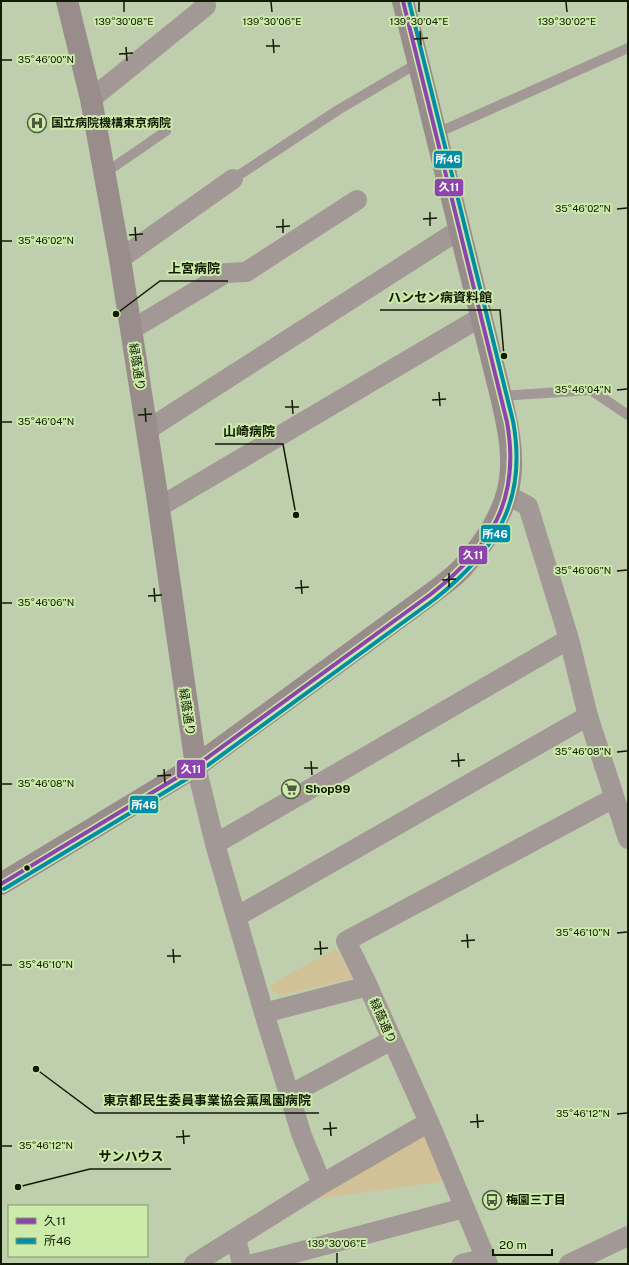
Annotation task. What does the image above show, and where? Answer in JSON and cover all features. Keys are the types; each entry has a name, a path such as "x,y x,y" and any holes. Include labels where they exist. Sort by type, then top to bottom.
{"main road":[{"name":"緑蔭通り","path":"67,1 91,99 120,259 159,507 196,766"},
{"path":"1,884 196,766 431,594 463,568 491,532 507,495 512,467 509,434 502,396 459,230 403,1"}],"street":[{"path":"91,99 206,6"},
{"path":"120,259 233,179"},
{"path":"131,330 226,273 246,272 357,200"},
{"path":"147,430 459,230"},
{"path":"159,507 481,317"},
{"path":"507,495 528,506 569,639 588,716 628,839"},
{"path":"215,844 569,639"},
{"path":"236,918 588,716"},
{"name":"緑蔭通り","path":"196,766 215,844 264,1013 368,986 429,1122 487,1261"},
{"path":"368,986 346,941 614,798"},
{"path":"264,1013 302,1136 322,1184"},
{"path":"289,1095 392,1040"},
{"path":"194,1264 322,1184 429,1122"},
{"path":"253,1264 464,1208"},
{"path":"569,1264 628,1236"},
{"path":"236,1238 242,1264"},
{"path":"462,1264 487,1261"}],"lane":[{"path":"435,134 628,48"},
{"path":"233,179 338,110 418,63"},
{"path":"105,173 166,131"},
{"path":"502,396 591,390 628,415"}],"shaded area":[{"path":"336,949 353,978 281,995 273,991 270,985"},
{"path":"429,1122 453,1180 293,1202"}],"transit line":[{"name":"久11","path":"1,884 196,766 431,594 470,558 485,539 497,520 505,498 509,475 510,450 507,422 403,1"},
{"name":"所46","path":"4,889 200,771 435,599 475,562 490,542 502,522 511,500 516,476 516,450 513,421 409,1"}],"place":[{"name":"国立病院機構東京病院","path":"37,123"},
{"name":"上宮病院","path":"116,314"},
{"name":"ハンセン病資料館","path":"504,356"},
{"name":"山崎病院","path":"296,515"},
{"name":"Shop99","path":"291,789"},
{"name":"東京都民生委員事業協会薫風園病院","path":"36,1069"},
{"name":"サンハウス","path":"18,1187"},
{"name":"梅園三丁目","path":"492,1200"}]}
